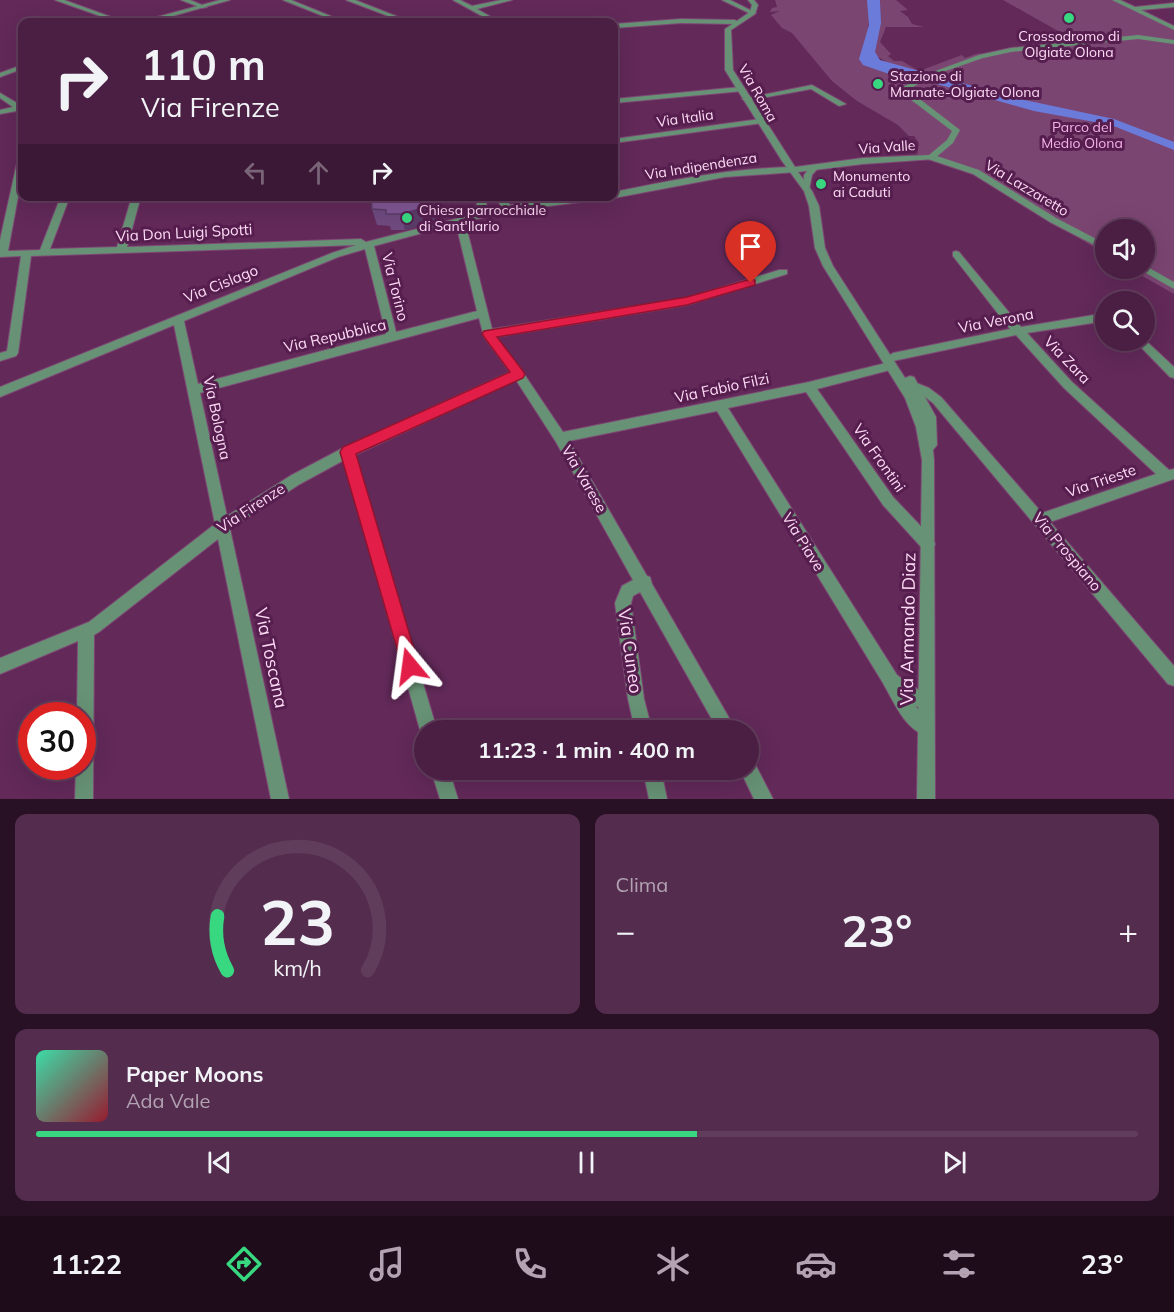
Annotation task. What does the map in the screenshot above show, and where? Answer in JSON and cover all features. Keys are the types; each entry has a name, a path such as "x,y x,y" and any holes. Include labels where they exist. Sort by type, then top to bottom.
{"street":[{"path":"58,0 110,18"},
{"path":"184,0 204,7"},
{"path":"161,18 227,0"},
{"path":"286,0 332,18"},
{"path":"349,0 397,18"},
{"path":"456,0 490,18"},
{"path":"471,8 509,0"},
{"path":"725,0 753,13"},
{"path":"618,26 681,21 735,22 753,13 755,10 752,0"},
{"path":"1115,0 1174,28"},
{"path":"1133,9 1174,5"},
{"name":"Via Roma","path":"735,22 728,29 729,70 793,170"},
{"name":"Via Valle","path":"793,170 863,161 932,157 955,135 955,127 907,91 906,87 922,78 981,56 1138,37 1174,42"},
{"path":"0,75 18,68"},
{"path":"746,99 812,87 842,104"},
{"path":"618,100 740,89"},
{"path":"0,95 18,106"},
{"path":"0,112 18,108"},
{"name":"Via Italia","path":"618,140 760,121"},
{"name":"Via Lazzaretto","path":"932,157 976,172 1053,220 1095,242"},
{"path":"806,188 808,175 814,168"},
{"name":"Via Prospiano","path":"793,170 806,188 814,206 820,248 828,267 892,362 914,387 932,395 1174,678"},
{"name":"Via Indipendenza","path":"618,194 724,174 793,170"},
{"path":"1,254 18,175"},
{"path":"42,254 64,201"},
{"path":"121,251 136,201"},
{"path":"480,201 484,214"},
{"path":"502,201 508,208 565,201"},
{"name":"Via Cislago","path":"0,392 335,255 508,208"},
{"name":"Via Varese","path":"460,221 488,334 518,374 560,438 722,720"},
{"name":"Via Don Luigi Spotti","path":"1,254 362,242 369,244"},
{"path":"331,243 335,248 335,255"},
{"name":"Via Torino","path":"369,244 392,338"},
{"path":"0,357 12,353 26,254"},
{"name":"Via Zara","path":"956,254 1018,331 1068,385 1171,474"},
{"path":"488,334 687,301 783,272"},
{"path":"1155,275 1174,286"},
{"name":"Via Repubblica","path":"194,390 285,362 392,338 483,313"},
{"name":"Via Bologna","path":"178,318 223,526"},
{"name":"Via Verona","path":"892,362 1018,331 1095,318"},
{"path":"0,338 14,335"},
{"path":"1150,351 1174,374"},
{"name":"Via Fabio Filzi","path":"560,438 809,387 892,362"},
{"name":"Via Armando Diaz","path":"892,362 916,410 922,427 928,460 926,799"},
{"name":"Via Firenze","path":"0,666 86,632 110,616 223,526 295,480 348,452 518,374"},
{"name":"Via Frontini","path":"809,387 888,501 928,544"},
{"name":"Via Armando Diaz","path":"914,387 931,422 928,460"},
{"name":"Via Piave","path":"720,405 906,708 926,728"},
{"path":"931,422 943,419 958,427"},
{"path":"348,452 426,720"},
{"name":"Via Trieste","path":"1040,520 1171,474"},
{"name":"Via Toscana","path":"223,526 280,799"},
{"name":"Via Cuneo","path":"641,720 623,599 627,591 645,582"},
{"path":"84,799 86,632"},
{"name":"Via Piave","path":"889,677 905,692 926,702"},
{"path":"443,780 449,799"},
{"path":"654,780 658,799"},
{"path":"754,780 764,799"}],"green space":[{"name":"Parco del Medio Olona","path":"775,0 871,0 865,62 924,74 888,63 875,55 880,0 896,0 908,10 900,11 908,17 912,24 924,27 886,27 880,42 891,54 888,56 894,61 902,61 919,71 962,55 965,58 976,54 1131,38 1074,40 1003,0 1116,0 1174,29 1174,294 1148,279 1155,279 1155,219 1095,219 1095,248 971,172 941,161 917,156 919,143 914,136 909,136 898,125 857,101 832,81 792,33 782,28 771,15 780,11 770,12 772,8 777,7"}],"water":[{"path":"867,0 880,0 881,23 875,52 880,60 1020,99 1114,119 1174,142 1174,150 1111,125 1034,111 937,84 892,75 863,65 859,59 869,25"}],"building":[{"path":"371,201 433,201 434,205 401,214 386,214 386,210 372,209"}],"place":[{"name":"Crossodromo di Olgiate Olona","path":"1069,18"},
{"name":"Stazione di Marnate-Olgiate Olona","path":"878,84"},
{"name":"Monumento ai Caduti","path":"821,184"},
{"name":"Chiesa parrocchiale di Sant'Ilario","path":"407,218"}],"route":[{"path":"410,666 348,452 518,374 488,334 687,301 751,283"}]}
